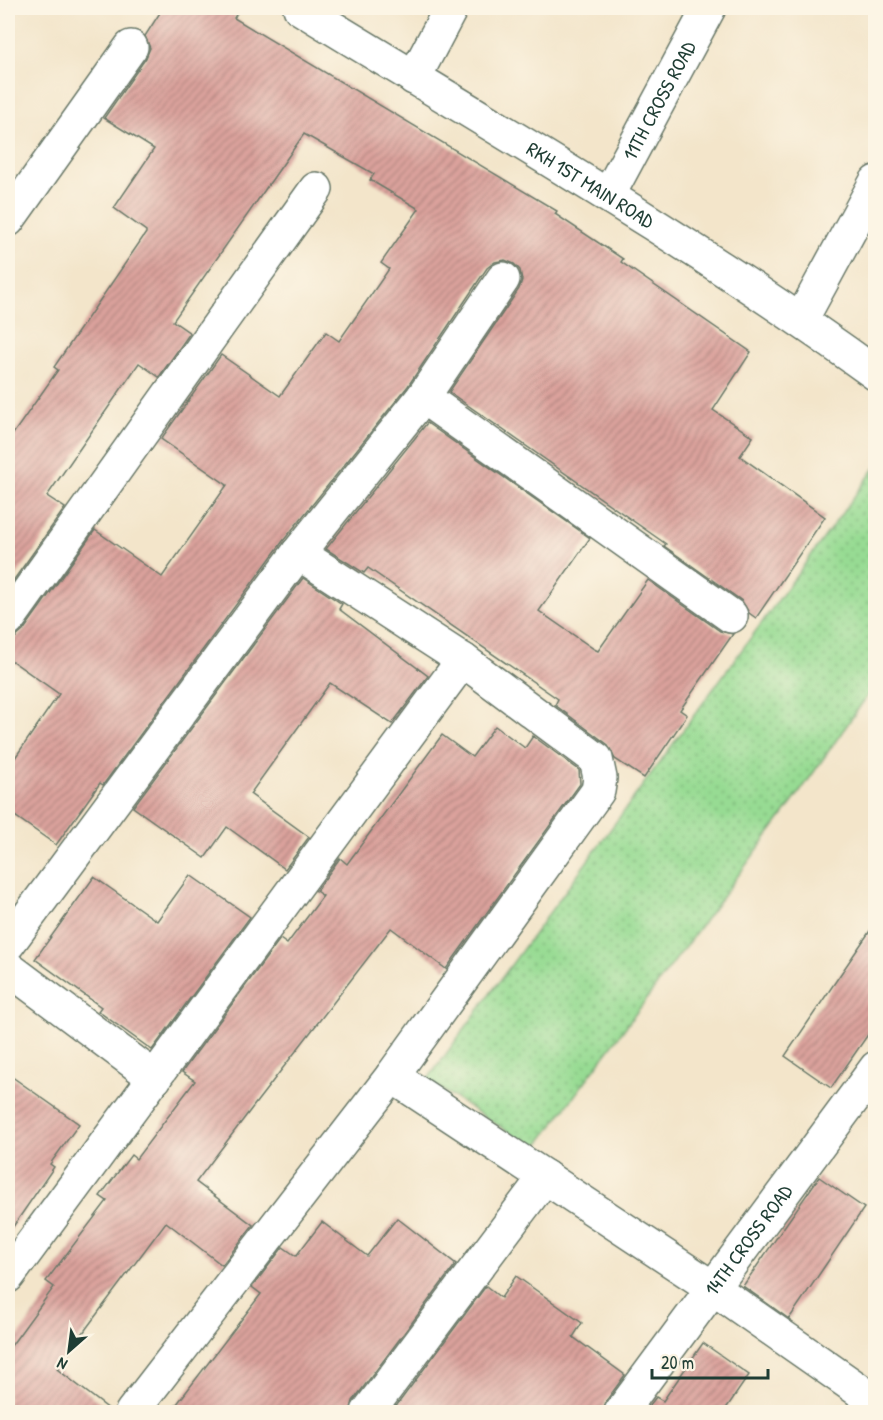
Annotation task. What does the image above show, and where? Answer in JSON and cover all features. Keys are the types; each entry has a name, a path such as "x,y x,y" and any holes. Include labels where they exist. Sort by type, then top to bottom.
{"street":[{"name":"RKH 1ST MAIN ROAD","path":"300,8 609,194 801,320 876,374"},
{"path":"414,78 451,8"},
{"name":"11TH CROSS ROAD","path":"609,194 709,8"},
{"path":"8,220 131,46"},
{"path":"801,320 876,182"},
{"path":"8,621 316,189"},
{"path":"8,944 298,553 423,397 503,279"},
{"path":"423,397 731,616"},
{"path":"132,1413 392,1076 598,791 600,778 596,759 463,660 298,553"},
{"path":"8,1276 463,660"},
{"path":"8,968 155,1078"},
{"name":"14TH CROSS ROAD","path":"621,1413 876,1068"},
{"path":"392,1076 713,1288 876,1402"},
{"path":"368,1413 544,1177"}],"green space":[{"path":"875,468 875,685 795,799 535,1149 427,1080"}],"building":[{"path":"163,8 240,8 234,18 557,211 555,214 623,259 621,262 751,352 713,410 753,437 740,456 825,517 756,618 749,613 742,601 664,546 666,544 449,392 519,289 522,280 520,270 505,260 495,262 487,268 408,386 283,541 103,785 100,783 56,845 8,811 8,768 59,694 8,658 8,639 16,637 23,631 95,530 162,577 227,485 161,439 221,355 280,396 326,332 339,341 389,269 381,263 419,209 370,180 374,174 304,134 173,321 190,333 159,377 139,363 47,496 65,508 8,588 8,441 58,370 54,367 146,233 114,208 154,149 104,118 146,58 150,48 145,36"},
{"path":"427,423 590,538 539,611 594,649 598,651 648,580 720,631 733,634 680,710 687,715 644,778 615,759 607,744 555,705 558,699 368,568 364,573 326,549"},
{"path":"303,578 342,604 339,609 428,676 392,724 330,683 250,794 309,837 285,869 227,827 205,858 133,807"},
{"path":"495,726 525,748 533,736 579,770 580,784 446,969 391,928 196,1182 253,1225 222,1265 166,1222 88,1326 57,1369 114,1413 8,1413 8,1350 54,1287 46,1281 107,1201 100,1196 131,1155 136,1159 195,1081 182,1072 280,939 287,944 323,896 316,891 340,858 347,864 442,735 472,757"},
{"path":"190,875 250,917 152,1050 98,1011 101,1007 35,959 94,877 157,921"},
{"path":"876,922 876,1023 831,1088 785,1056"},
{"path":"8,1074 79,1124 50,1164 54,1167 8,1234"},
{"path":"819,1177 864,1208 789,1319 743,1286"},
{"path":"397,1218 456,1264 353,1401 350,1413 170,1413 261,1294 252,1287 283,1247 296,1256 322,1222 367,1256"},
{"path":"516,1276 582,1323 573,1337 625,1375 606,1401 603,1413 391,1413 486,1286 501,1298"},
{"path":"703,1343 749,1375 723,1413 644,1413 656,1397 663,1401"}]}
